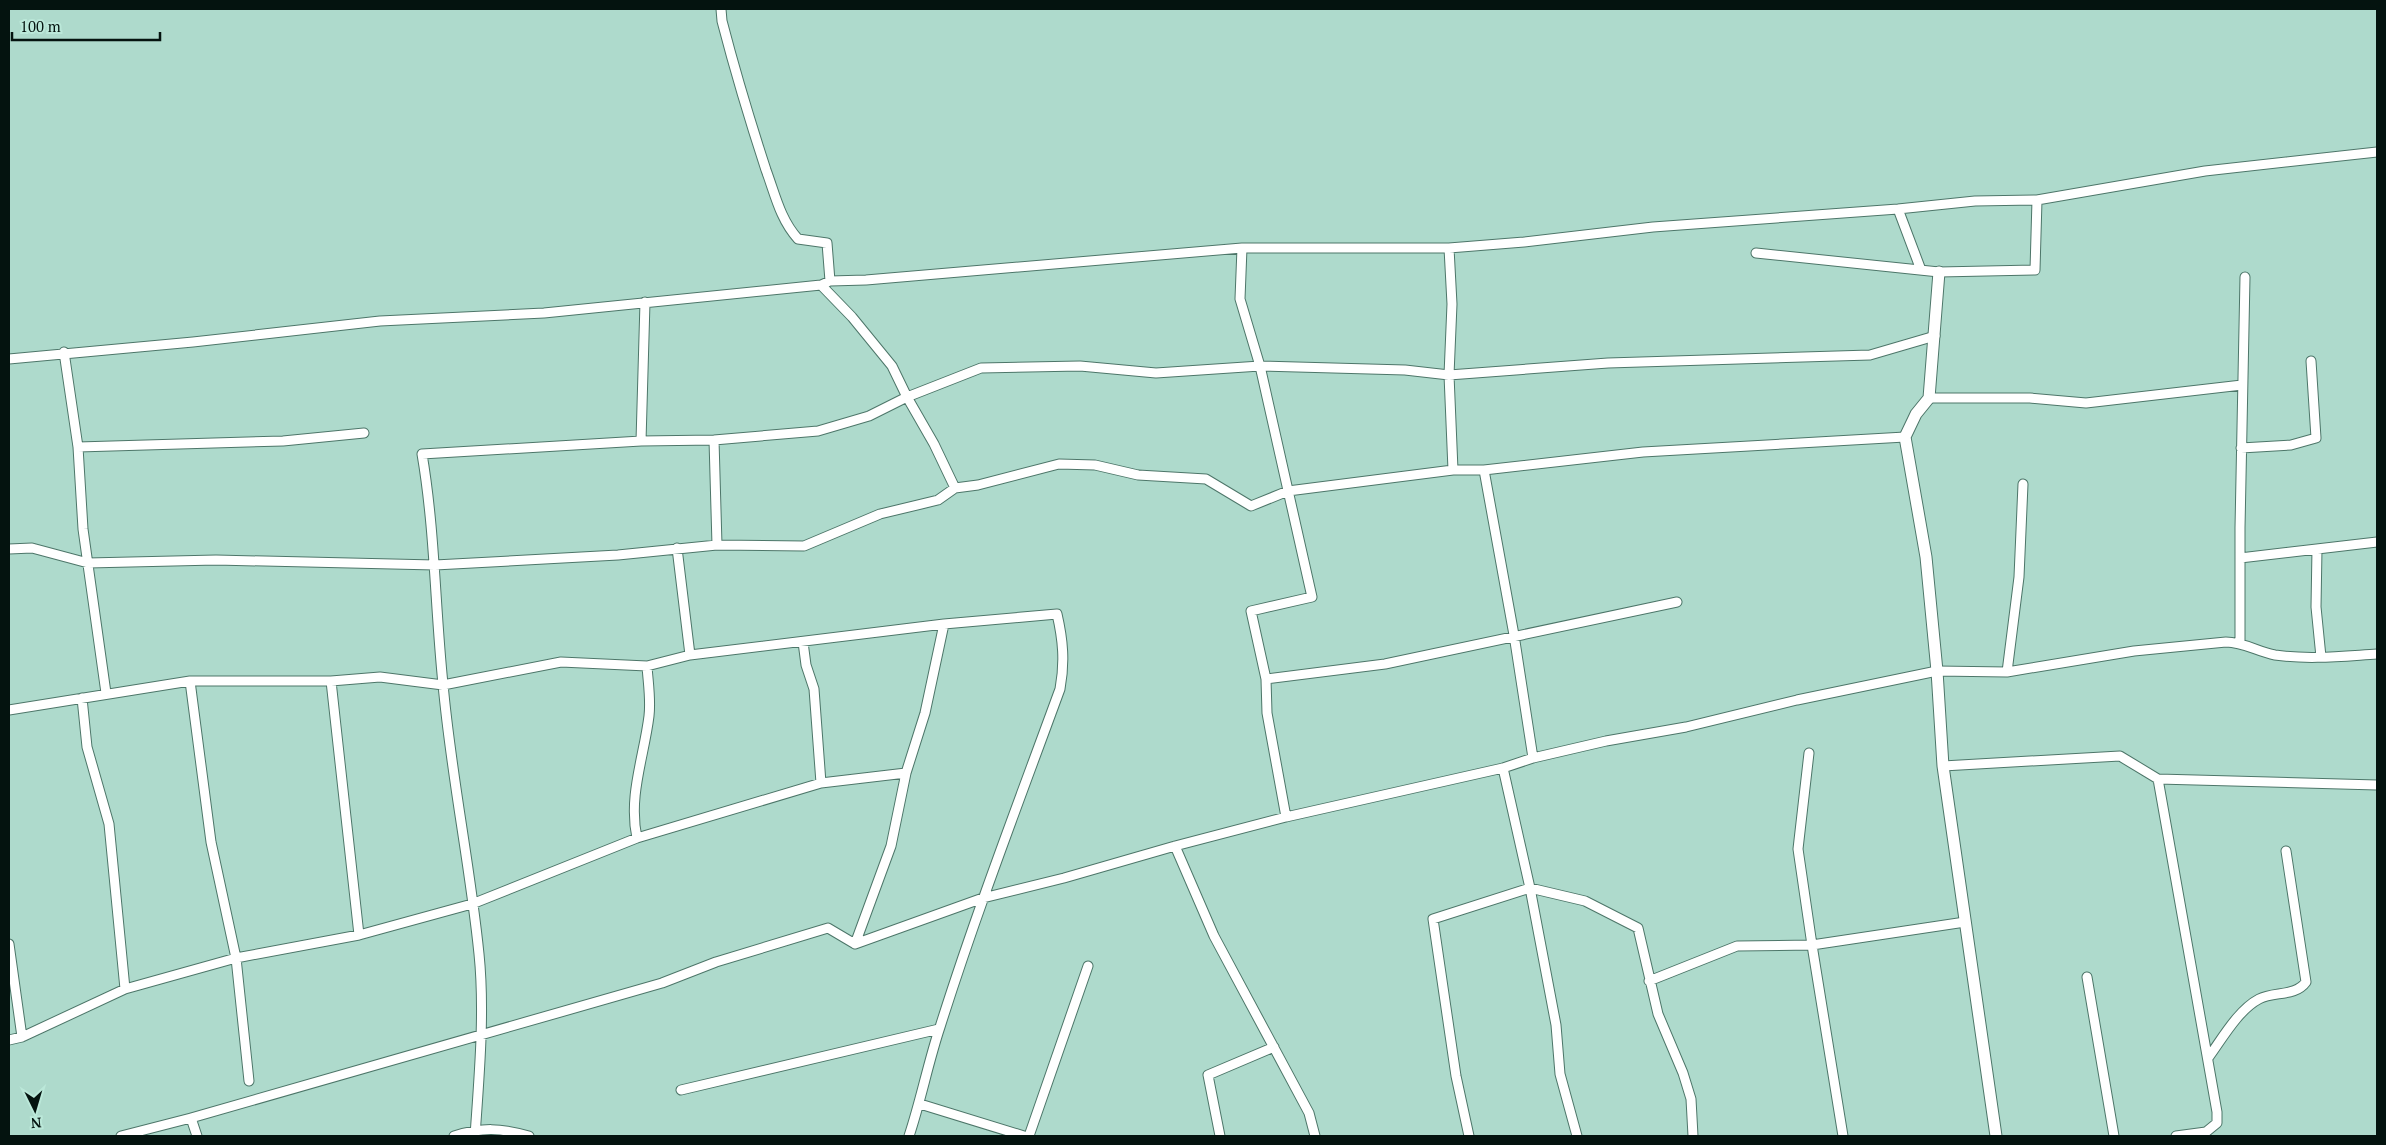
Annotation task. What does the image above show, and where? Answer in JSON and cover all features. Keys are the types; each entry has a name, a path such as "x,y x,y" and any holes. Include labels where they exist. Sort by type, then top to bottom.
{"street":[{"path":"721,9 722,22 750,122 781,214 788,228 798,239 827,243 826,283 892,366 934,444 955,488"},
{"path":"9,359 64,352 193,342 380,321 544,313 645,302 739,295 826,283 1242,248 1449,248 1524,242 1653,227 1898,209 1975,201 2037,200 2205,171 2377,152"},
{"path":"1756,253 1939,272 2035,270 2037,200"},
{"path":"1898,209 1921,270"},
{"path":"1242,248 1240,299 1260,366 1312,597 1251,611 1266,679 1267,713 1286,817"},
{"path":"1449,248 1452,304 1449,375 1453,470"},
{"path":"1939,272 1935,336 1928,398 1916,414 1905,437 1926,557 1937,670 1943,766 1996,1136"},
{"path":"2240,642 2241,448 2245,277"},
{"path":"641,442 645,302"},
{"path":"475,1133 480,1034 480,956 443,685 428,486 422,454 714,440 818,431 869,416 907,397 981,368 1080,366 1156,374 1260,366 1405,370 1449,375 1608,363 1870,355 1935,336"},
{"path":"64,352 78,447 82,514 106,693"},
{"path":"2241,448 2291,445 2316,438 2311,361"},
{"path":"1928,398 2030,398 2086,403 2242,386"},
{"path":"78,447 283,441 364,433"},
{"path":"9,549 32,548 88,563 216,560 435,565 618,555 717,545 804,546 880,514 938,500 955,488 978,485 1059,464 1095,465 1138,475 1206,479 1251,506 1288,491 1453,470 1484,470 1643,452 1905,437"},
{"path":"714,440 717,545"},
{"path":"1484,470 1514,635 1533,758"},
{"path":"2006,672 2018,577 2023,484"},
{"path":"2240,558 2377,542"},
{"path":"678,548 690,655"},
{"path":"2317,549 2316,607 2321,657"},
{"path":"1266,679 1385,664 1514,635 1677,602"},
{"path":"9,710 190,681 331,681 380,677 443,685 560,662 647,666 690,655 944,624 1056,614 1064,642 1064,669 1060,689 983,898 939,1029 920,1104 909,1136"},
{"path":"855,944 892,846 906,772 925,713 944,624"},
{"path":"803,642 806,665 814,689 821,783"},
{"path":"121,1136 191,1118 662,983 716,962 828,928 855,944 983,898 1064,878 1286,817 1503,768 1533,758 1606,741 1686,727 1797,700 1937,670 2006,672 2134,651 2240,642 2274,654 2321,657 2377,654"},
{"path":"637,838 633,820 634,802 649,716 647,666"},
{"path":"190,681 210,842 236,958 249,1081"},
{"path":"331,681 359,935"},
{"path":"82,698 87,747 108,824 125,989"},
{"path":"1809,753 1798,849 1843,1136"},
{"path":"1943,766 2120,756 2158,779 2377,785"},
{"path":"1503,768 1530,888 1556,1025 1560,1074 1577,1136"},
{"path":"9,1040 22,1037 125,989 236,958 359,935 472,904 637,838 821,783 906,772"},
{"path":"2158,779 2218,1112 2217,1123 2206,1132 2176,1136"},
{"path":"1175,846 1214,936 1309,1113 1315,1136"},
{"path":"2208,1058 2236,1021 2252,1004 2260,998 2298,990 2306,982 2286,851"},
{"path":"1469,1136 1456,1076 1432,920 1530,888 1585,901 1638,928 1658,1014 1683,1073 1691,1099 1693,1136"},
{"path":"1649,981 1737,946 1812,945 1965,922"},
{"path":"9,944 22,1037"},
{"path":"1029,1136 1088,966"},
{"path":"2087,977 2114,1136"},
{"path":"681,1090 939,1029"},
{"path":"1220,1136 1208,1075 1274,1047"},
{"path":"920,1104 1024,1136"},
{"path":"191,1118 197,1136"},
{"path":"454,1136 501,1128 529,1136"}]}
